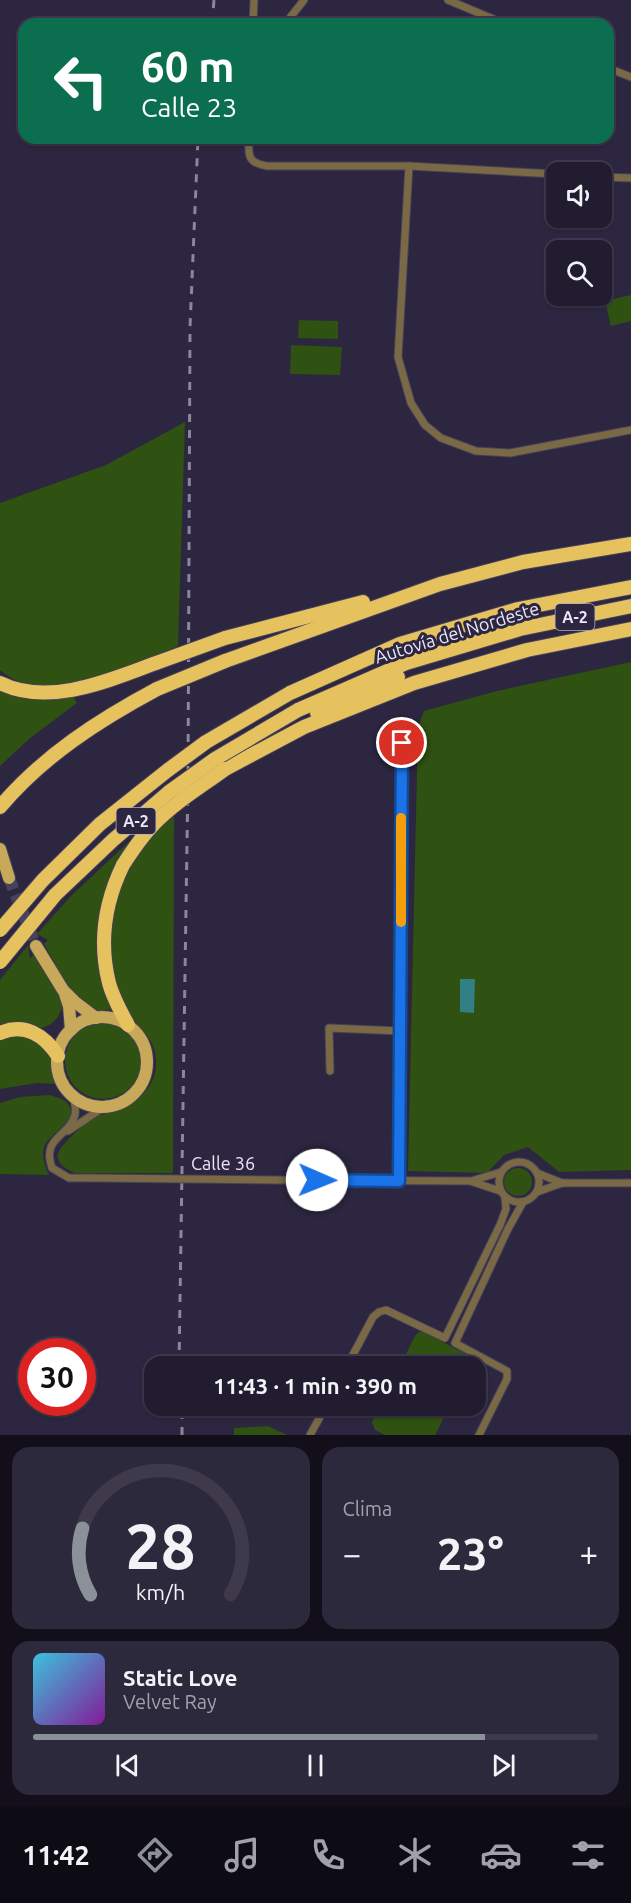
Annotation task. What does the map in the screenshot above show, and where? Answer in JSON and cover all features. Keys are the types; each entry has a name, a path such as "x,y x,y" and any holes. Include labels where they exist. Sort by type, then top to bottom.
{"highway":[{"path":"0,683 37,692 67,691 94,686 225,638 348,607 461,572 631,544"},
{"path":"5,801 25,780 68,743 117,710 157,689 225,661 440,584 504,566"},
{"name":"A-2","path":"0,930 43,880 100,824 206,742 290,693 400,644 518,609 631,587"},
{"name":"Autovía del Nordeste","path":"301,720 406,663 520,629 631,606"},
{"path":"128,1025 110,984 105,960 104,934 109,899 123,866 138,841 154,823 225,769 301,720 410,672 520,629"},
{"path":"301,720 414,683 527,650 631,629"},
{"name":"A-2","path":"0,962 55,895 113,840 169,792 215,759 301,720"},
{"path":"0,1033 6,1030 26,1030 40,1035 58,1056"}],"main road":[{"path":"0,849 9,879"},
{"path":"36,946 63,990 69,1006 71,1030"},
{"path":"63,990 96,1018"},
{"path":"107,1017 128,1025 138,1035 147,1061 145,1075 139,1087 130,1097 118,1104 104,1107 93,1106 73,1096 61,1081 58,1069 60,1046 71,1030 83,1022 107,1017"}],"street":[{"path":"253,18 254,0"},
{"path":"290,18 304,0"},
{"path":"448,0 491,18"},
{"path":"614,70 631,77"},
{"path":"249,144 250,158 257,164 267,166 409,166 546,173"},
{"path":"409,166 398,357 411,403 425,425 441,438 476,451 510,453 631,430"},
{"path":"612,177 631,178"},
{"path":"399,1181 402,743"},
{"path":"330,1071 329,1028 400,1031"},
{"name":"Calle 36","path":"73,1096 76,1108 75,1118 51,1146 49,1159 52,1168 69,1178 471,1181 501,1172"},
{"path":"60,1135 104,1107"},
{"path":"445,1338 506,1209 498,1185 501,1172 510,1164 522,1162 528,1164 537,1173 562,1182 631,1184"},
{"path":"502,1195 510,1201 523,1202 531,1199 539,1186 537,1173"},
{"name":"Calle 36","path":"471,1181 491,1187 502,1195"},
{"path":"537,1192 562,1182"},
{"path":"455,1343 523,1202"},
{"path":"352,1356 373,1317 386,1310 507,1371 507,1379 479,1435"},
{"path":"310,1435 320,1416"}],"green space":[{"path":"631,295 631,321 611,326 606,306 612,306 612,299"},
{"path":"299,320 338,321 338,339 298,338"},
{"path":"291,345 342,347 340,375 290,374"},
{"path":"185,422 178,646 125,667 63,685 45,687 28,685 6,675 0,670 0,503 106,465"},
{"path":"631,662 631,1170 559,1172 528,1147 504,1155 487,1173 408,1171 418,727 424,711 497,691"},
{"path":"0,691 36,698 73,697 77,703 30,738 0,766"},
{"path":"174,816 173,1173 74,1173 58,1159 63,1145 93,1119 122,1109 134,1102 149,1087 154,1078 156,1061 152,1044 127,1009 118,988 113,966 113,920 126,876 137,856 150,837"},
{"path":"135,836 110,883 98,933 101,974 113,1009 94,1009 84,1005 74,994 44,944 48,940 37,934 70,897"},
{"path":"28,945 30,958 35,954 64,1003 58,1017 51,1024 42,1028 29,1025 0,1027 0,980"},
{"path":"103,1023 117,1026 130,1034 138,1047 141,1061 138,1075 130,1088 117,1096 103,1099 89,1096 76,1088 68,1075 65,1061 68,1047 76,1034 89,1026"},
{"path":"14,1036 34,1038 50,1055 54,1084 37,1083 0,1089 0,1040"},
{"path":"50,1095 68,1104 71,1116 44,1147 43,1154 49,1175 0,1174 0,1103 20,1097"},
{"path":"518,1168 528,1172 532,1182 528,1192 518,1196 508,1192 504,1182 508,1172"},
{"path":"419,1332 424,1332 469,1356 405,1356"},
{"path":"375,1416 445,1416 435,1435 385,1435 375,1430 372,1422"},
{"path":"268,1426 287,1435 234,1435 234,1428"}],"shaded area":[{"path":"460,979 475,979 474,1013 460,1012"}],"tunnel":[{"path":"9,878 36,946"}],"railway":[{"path":"212,18 214,0"},
{"path":"179,1356 188,778 190,327 198,144"},
{"path":"182,1416 182,1435"}],"slow traffic":[{"path":"401,818 401,922"}],"route":[{"path":"317,1180 399,1181 402,743"}]}
